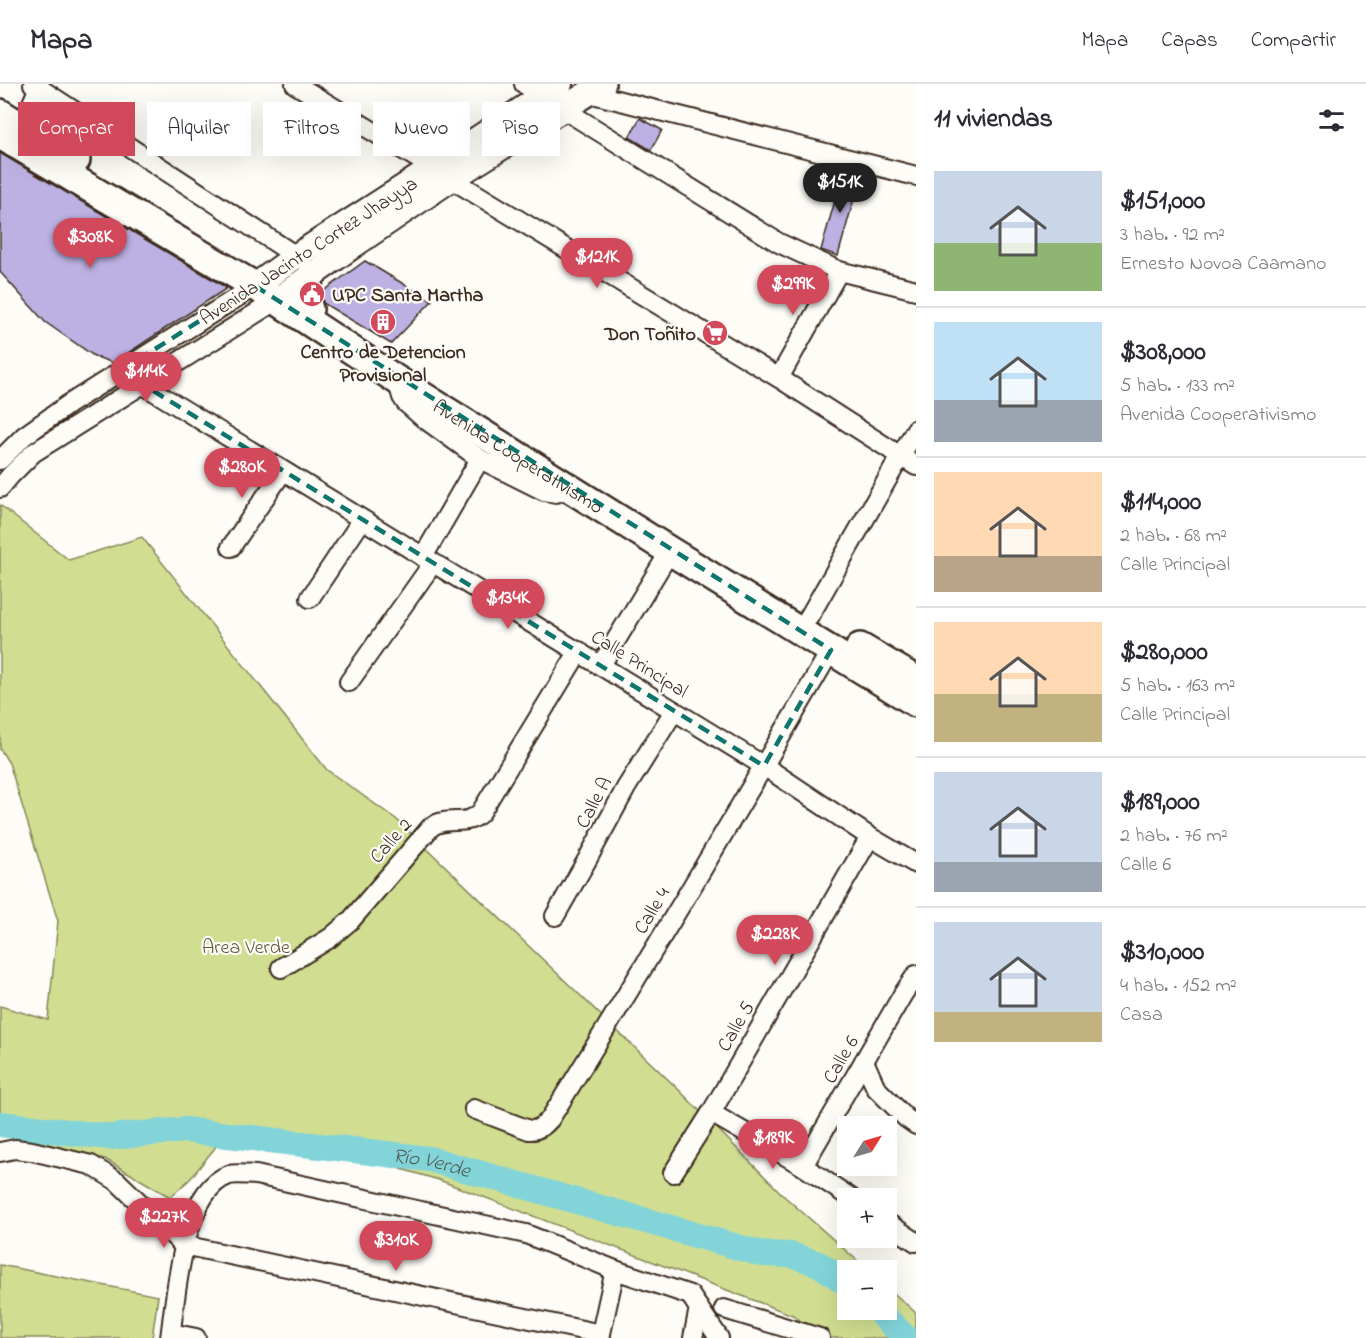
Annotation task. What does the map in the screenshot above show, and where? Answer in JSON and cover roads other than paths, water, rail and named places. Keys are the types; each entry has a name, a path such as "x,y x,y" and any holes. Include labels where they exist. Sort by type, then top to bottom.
{"highway":[{"name":"Avenida Cooperativismo","path":"7,125 397,380 916,703"},
{"path":"304,265 304,296 309,309"},
{"name":"Avenida Cooperativismo","path":"259,289 309,309 809,617 916,680"}],"main road":[{"name":"Avenida Jacinto Cortez Jhayya","path":"442,174 542,88"},
{"name":"Avenida Jacinto Cortez Jhayya","path":"259,289 304,265 442,174 563,109 596,88"}],"street":[{"path":"295,84 779,378 908,461"},
{"path":"7,125 36,86 304,265"},
{"path":"596,88 916,176"},
{"path":"563,109 778,243 839,271 916,290"},
{"path":"779,378 839,271"},
{"name":"Avenida Jacinto Cortez Jhayya","path":"0,460 24,436 69,404 128,366 259,289"},
{"name":"Avenida Jacinto Cortez Jhayya","path":"0,488 33,453 142,384 259,289"},
{"name":"Calle Principal","path":"128,366 142,384 579,651 916,864"},
{"path":"397,380 406,403 480,459 544,491 556,493 572,489"},
{"path":"809,617 908,461 916,429"},
{"path":"349,682 428,560 480,459"},
{"path":"231,547 283,471"},
{"path":"310,598 362,520"},
{"path":"601,665 670,551"},
{"name":"Calle 4","path":"474,1109 529,1130 535,1130 546,1124 615,1015 831,650"},
{"name":"Calle 2","path":"281,968 330,938 351,920 431,827 443,821 466,821 477,817 579,651"},
{"name":"Calle A","path":"555,916 626,788 675,711"},
{"name":"Calle 5","path":"673,1173 711,1113 870,837"},
{"name":"Calle 6","path":"803,1166 864,1062 910,998 916,975"},
{"path":"864,1062 876,1088 916,1125"},
{"path":"711,1113 803,1166 837,1189"},
{"path":"0,1152 15,1149 32,1151 91,1166 117,1181 183,1245 600,1336 615,1270"},
{"path":"196,1338 170,1335 183,1245 201,1198 214,1183 230,1175 256,1175 526,1234 615,1270 690,1295 719,1338"},
{"path":"897,1229 916,1242"},
{"path":"693,1338 699,1308"},
{"path":"724,1309 820,1338"}],"waterway":[{"name":"Río Verde","path":"0,1124 110,1137 185,1130 429,1159 762,1254 792,1255 819,1264 837,1276"},
{"name":"Río Verde","path":"887,1320 906,1338"}],"place":[{"name":"UPC Santa Martha","path":"312,294"},
{"name":"Centro de Detencion Provisional","path":"383,322"},
{"name":"Don Toñito","path":"715,333"}],"park label":[{"name":"Area Verde","path":"246,946"}]}
